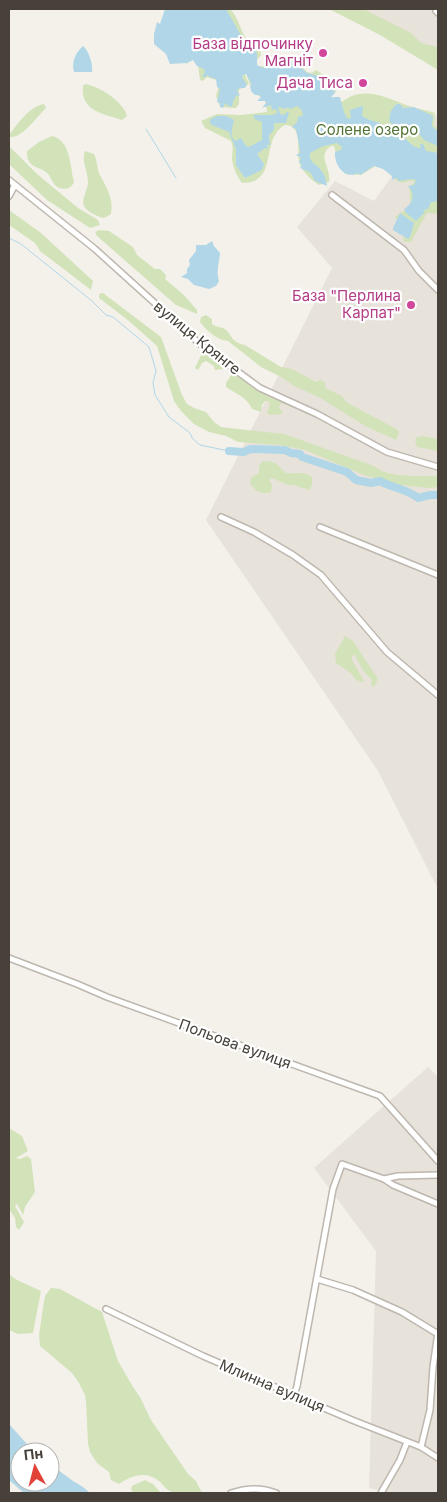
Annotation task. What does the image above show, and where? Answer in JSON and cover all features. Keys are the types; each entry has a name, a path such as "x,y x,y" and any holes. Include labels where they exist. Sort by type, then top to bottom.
{"street":[{"path":"436,9 438,13"},
{"name":"вулиця Крянге","path":"9,180 95,249 200,344 260,388 318,414 388,452 438,467"},
{"path":"9,196 15,186"},
{"path":"332,194 404,250 419,271 438,290"},
{"path":"221,517 254,532 293,555 320,575 387,652 438,696"},
{"path":"320,527 438,575"},
{"name":"Польова вулиця","path":"9,958 108,998 372,1092 380,1096 438,1161"},
{"path":"294,1395 333,1189 342,1164 384,1179 393,1186 438,1204"},
{"path":"384,1179 398,1176 438,1175"},
{"path":"317,1279 353,1290 385,1304 438,1333 432,1367 430,1410 421,1447"},
{"name":"Млинна вулиця","path":"106,1309 203,1356 421,1447 438,1458"},
{"path":"381,1493 400,1460 407,1442"},
{"path":"231,1493 264,1488 276,1493"}],"shaded area":[{"path":"351,9 438,9 438,58"},
{"path":"438,113 438,889 378,771 206,520 332,268 297,227 335,181 374,201"},
{"path":"428,1067 438,1077 438,1493 391,1493 369,1488 376,1251 314,1168"}],"green space":[{"name":"Солене озеро","path":"176,9 230,9 245,36 260,50 261,55 252,66 272,67 285,59 295,59 307,72 312,73 316,70 328,78 337,88 335,93 329,97 339,104 348,98 365,93 382,96 435,113 434,126 438,128 438,214 427,213 411,242 404,242 402,228 395,217 411,205 409,187 414,183 413,180 403,183 397,181 384,168 377,165 361,175 345,174 334,146 331,146 325,154 329,182 319,185 301,168 297,135 295,130 285,125 277,132 273,140 261,176 254,181 242,183 233,166 231,141 205,128 201,121 217,114 240,115 267,112 265,99 253,93 246,73 249,84 239,90 239,104 236,108 220,107 216,96 219,86 216,80 207,77 203,81 200,80 198,65 192,55 187,64 184,62"},
{"path":"329,9 363,9 411,33 421,43 438,47 438,70 380,35"},
{"path":"85,84 91,85 110,95 121,105 127,116 122,120 101,113 89,106 83,94 83,86"},
{"path":"44,104 46,108 29,126 15,137 10,137 10,134 25,116 34,108"},
{"path":"52,136 63,143 69,155 74,182 71,187 63,189 57,187 46,172 31,164 27,157 27,151 39,142"},
{"path":"9,146 37,174 78,208 98,220 100,225 90,228 47,200 9,164"},
{"path":"85,151 94,154 99,173 110,198 111,214 104,218 93,214 83,204 88,182 84,159"},
{"path":"9,210 41,233 93,281 91,290 40,251 35,243 9,225"},
{"path":"99,230 109,231 133,247 137,255 155,269 160,269 166,275 165,279 184,295 197,310 197,314 176,305 97,236 95,232"},
{"path":"103,293 161,337 187,404 206,412 221,427 284,434 374,466 387,473 404,476 438,476 438,487 428,488 400,485 364,475 305,450 280,445 238,442 226,436 209,432 194,424 174,401 157,346 99,298 99,294"},
{"path":"206,315 212,319 212,324 228,331 237,342 281,367 292,369 316,382 321,380 325,382 325,388 342,396 346,402 398,430 399,433 396,440 365,426 319,397 294,386 261,367 228,341 220,339 209,332 200,322 201,317"},
{"path":"204,349 225,366 223,369 215,370 214,366 206,361 202,363 198,370 195,368"},
{"path":"233,372 296,407 281,403 279,408 282,414 269,415 267,413 270,404 268,401 265,401 261,412 252,409 244,399 226,387 226,383"},
{"path":"417,437 438,439 438,451 417,447 415,440"},
{"path":"263,461 274,463 286,473 309,475 312,477 312,485 309,490 288,485 272,478 269,480 272,485 271,492 259,492 250,483 251,478 259,473 259,466"},
{"path":"345,636 353,641 378,679 374,687 371,685 372,680 364,672 354,654 351,658 364,681 361,682 355,679 352,674 336,663 335,654"},
{"path":"9,1128 22,1136 28,1151 16,1158 20,1159 27,1156 31,1159 35,1192 25,1207 23,1215 17,1204 15,1206 24,1222 19,1230 16,1227 15,1218 9,1209"},
{"path":"9,1274 41,1291 33,1333 18,1334 9,1330"},
{"path":"51,1288 60,1289 102,1312 118,1361 140,1397 151,1420 188,1474 196,1481 202,1493 186,1494 170,1491 154,1478 143,1475 138,1475 119,1484 111,1480 109,1472 97,1463 90,1452 88,1444 85,1395 72,1373 40,1346 39,1335 45,1296"},
{"path":"145,1480 153,1484 161,1493 133,1492 132,1486"}],"water":[{"name":"Солене озеро","path":"165,9 226,9 249,46 256,51 257,65 270,68 293,61 307,73 330,79 335,93 331,97 340,97 348,119 351,118 350,110 363,106 362,116 365,118 393,129 393,132 397,132 399,139 405,138 412,145 419,148 421,148 420,144 423,144 426,151 438,153 438,201 431,202 428,209 423,210 425,212 416,221 404,209 410,204 413,195 408,186 414,185 416,180 399,181 396,178 392,180 392,176 383,169 374,166 360,175 358,173 353,175 345,173 336,162 335,152 341,150 342,147 337,143 323,146 310,153 311,161 324,175 327,186 315,181 310,172 300,168 302,165 299,162 301,158 296,155 300,153 300,150 296,129 292,127 297,122 298,117 303,114 297,106 290,109 288,107 286,109 278,107 280,114 284,115 289,112 286,123 274,123 274,129 269,136 271,145 267,145 268,149 265,148 257,154 264,164 262,170 245,178 236,165 236,149 229,132 212,125 210,120 222,116 234,120 232,137 236,141 241,138 246,146 249,147 262,140 262,122 255,119 253,115 273,115 277,111 275,109 272,110 271,105 262,108 266,103 265,101 257,101 261,97 251,91 250,85 252,85 246,74 242,78 247,84 245,88 237,90 240,96 237,95 232,106 230,107 225,103 223,108 217,102 220,89 217,87 216,79 208,75 202,77 205,72 204,69 197,66 193,60 187,63 170,64 166,54 154,44 157,22 160,24"},
{"path":"83,46 90,58 92,72 74,72 75,58"},
{"path":"397,104 400,104 403,108 414,107 433,116 432,126 438,130 438,146 424,140 417,131 408,125 400,126 390,123 390,112"},
{"path":"400,213 414,223 408,239 393,230"},
{"path":"212,241 220,253 219,281 216,286 209,289 194,285 188,279 181,277 187,273 190,265 189,260 196,251 196,245 206,245"},
{"path":"9,1424 25,1442 10,1442 9,1480"},
{"path":"60,1471 90,1493 23,1492 60,1492"}],"waterway":[{"path":"146,129 176,178"},
{"path":"9,238 21,244 92,301 106,315 113,317 149,347 156,371 153,383 155,395 169,417 190,433 192,438 200,445 229,451"},
{"path":"229,451 244,452 250,449 285,450 347,472 356,480 371,483 380,481 418,498 438,495"}],"place":[{"name":"База відпочинку Магніт","path":"323,53"},
{"name":"Дача Тиса","path":"363,83"},
{"name":"База \"Перлина Карпат\"","path":"411,305"}]}
